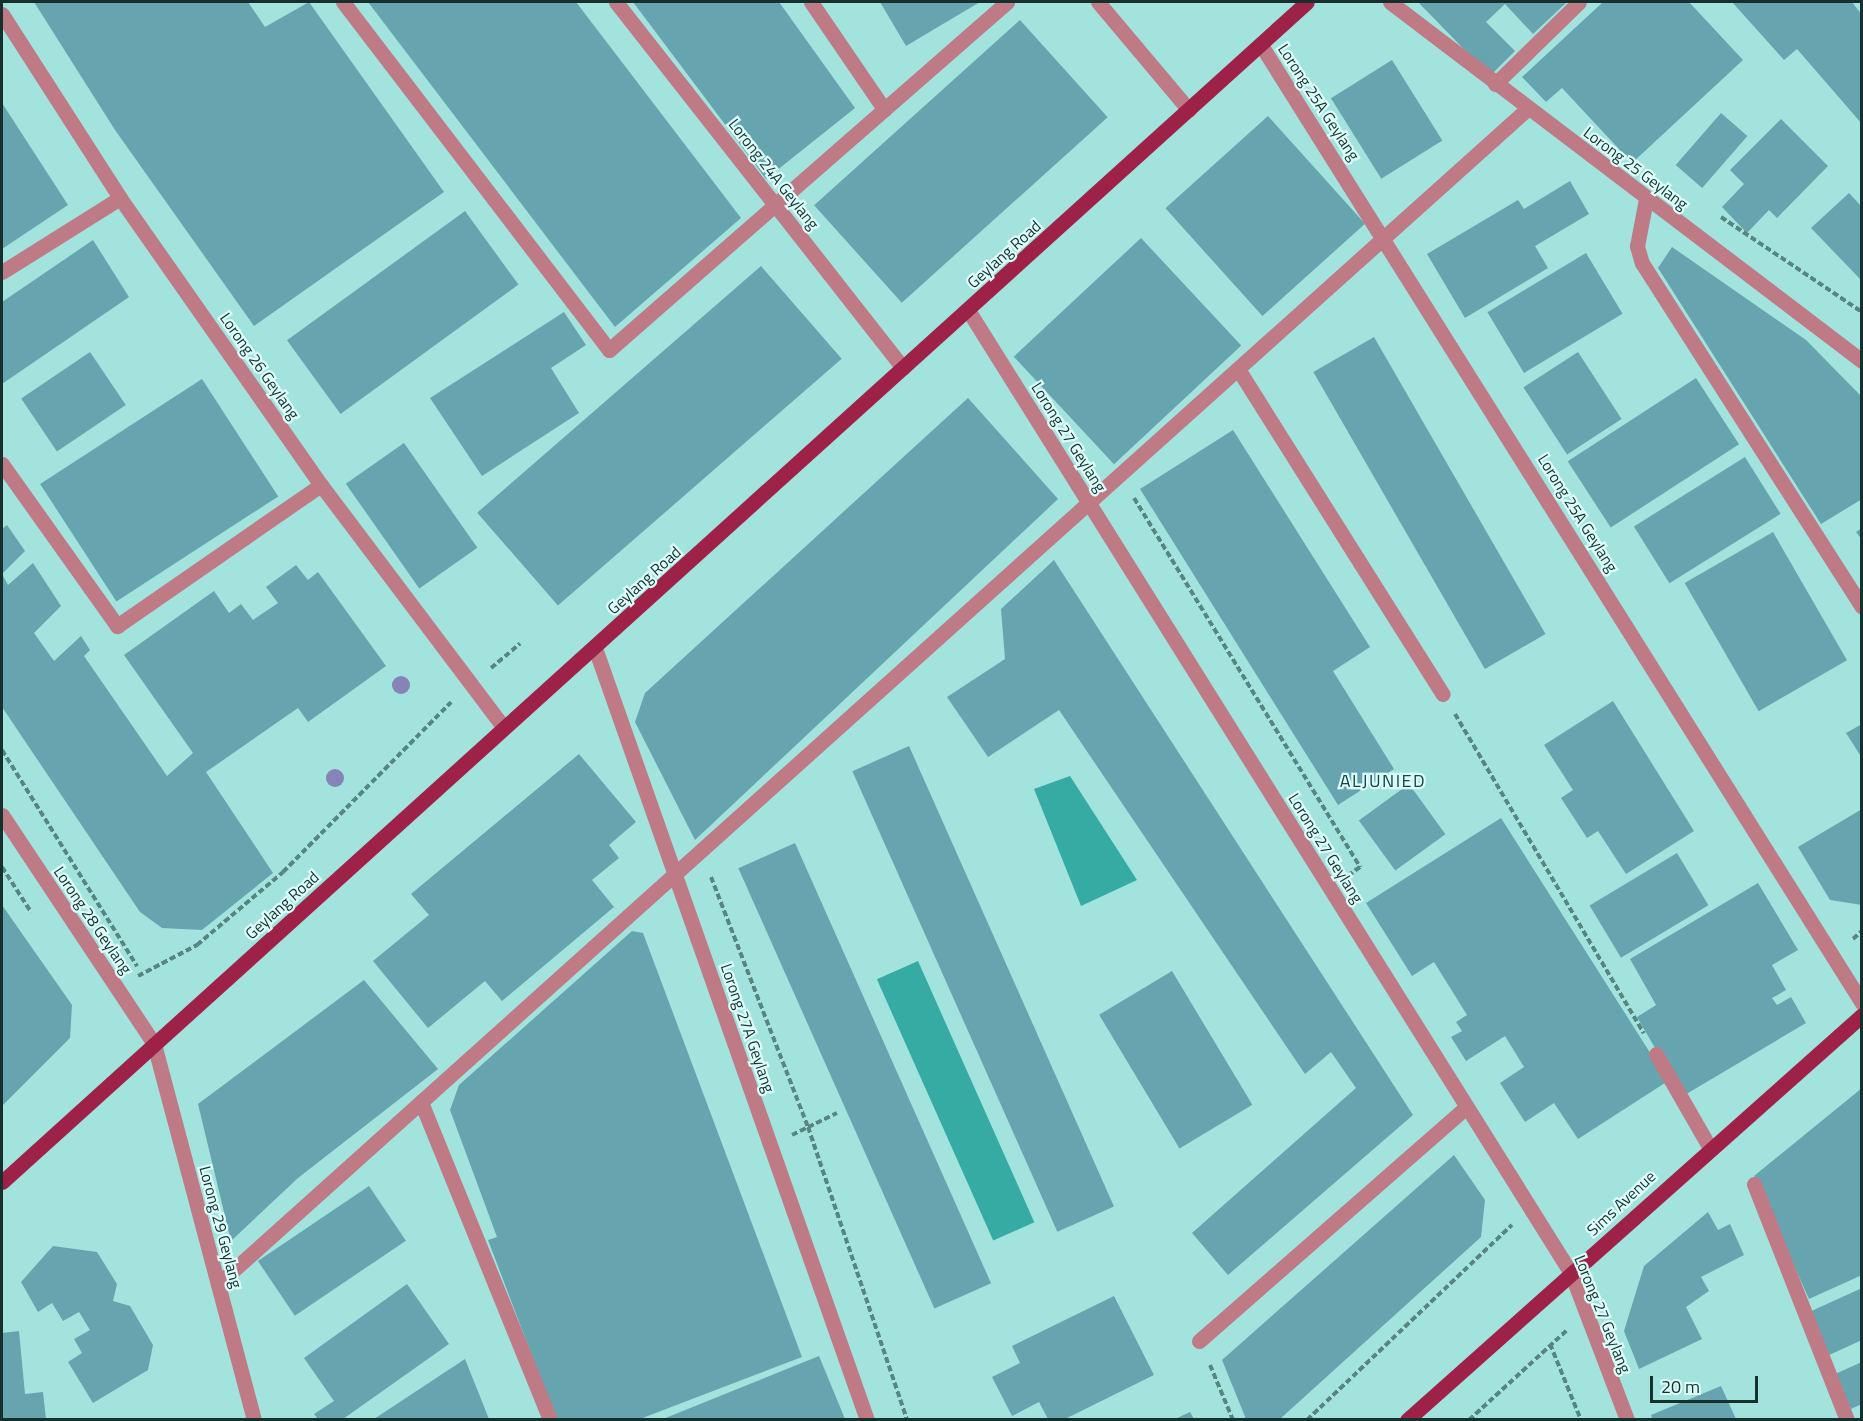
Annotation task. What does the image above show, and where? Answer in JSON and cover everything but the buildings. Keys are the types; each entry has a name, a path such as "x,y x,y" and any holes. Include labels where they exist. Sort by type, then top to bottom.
{"main road":[{"name":"Geylang Road","path":"2,1182 504,728 596,648 1307,2"},
{"name":"Sims Avenue","path":"1407,1419 1571,1274 1709,1146 1862,1015"}],"street":[{"path":"343,2 609,350 1007,2"},
{"name":"Lorong 24A Geylang","path":"616,2 903,368"},
{"path":"811,2 884,109"},
{"path":"1098,2 1189,110"},
{"name":"Lorong 25 Geylang","path":"1390,2 1527,109 1862,361"},
{"path":"1495,84 1579,2"},
{"name":"Lorong 26 Geylang","path":"2,14 120,198 321,485 504,728"},
{"name":"Lorong 25A Geylang","path":"1261,45 1384,237 1862,1003"},
{"path":"218,1284 1090,504 1527,109"},
{"path":"2,272 120,198"},
{"path":"1646,199 1637,246 1642,263 1862,607"},
{"name":"Lorong 27 Geylang","path":"968,310 1571,1274 1627,1419"},
{"path":"1238,369 1443,694"},
{"path":"2,464 117,626 321,485"},
{"name":"Lorong 27A Geylang","path":"596,648 867,1419"},
{"name":"Lorong 28 Geylang","path":"2,815 154,1044"},
{"name":"Lorong 29 Geylang","path":"154,1044 254,1419"},
{"path":"1656,1054 1709,1146"},
{"path":"421,1102 550,1419"},
{"path":"1199,1341 1467,1107"},
{"path":"1754,1184 1847,1419"}],"path":[{"path":"1690,231 1712,212 1862,312"},
{"path":"1121,476 1360,867 1330,888"},
{"path":"119,992 141,973 196,945 283,872 471,684 520,644"},
{"path":"1443,694 1656,1054"},
{"path":"2,750 147,981"},
{"path":"701,851 808,1127 907,1419"},
{"path":"770,1145 837,1113"},
{"path":"1306,1419 1512,1225 1518,1234"},
{"path":"1469,1419 1586,1313"},
{"path":"1199,1341 1233,1419"},
{"path":"1550,1344 1581,1419"}],"water":[{"path":"1070,776 1137,880 1081,906 1034,789"},
{"path":"918,961 1034,1222 993,1241 877,979"}],"district":[{"name":"ALJUNIED","path":"1383,781"}]}
